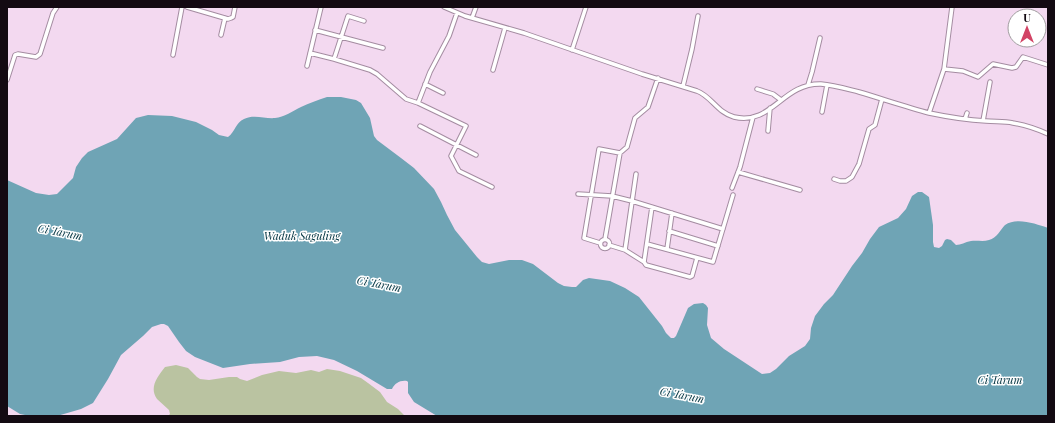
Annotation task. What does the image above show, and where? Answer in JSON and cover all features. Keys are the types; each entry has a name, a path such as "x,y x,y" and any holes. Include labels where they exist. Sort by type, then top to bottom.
{"street":[{"path":"7,80 15,55 18,54 36,57 40,54 53,13 57,7"},
{"path":"173,55 182,7"},
{"path":"187,7 228,19 232,18 235,7"},
{"path":"307,66 321,7"},
{"path":"444,7 457,13 702,93 726,114 736,117 753,117 763,114 796,89 808,85 827,85 839,87 929,113 965,119 1014,123 1048,134"},
{"path":"472,18 476,7"},
{"path":"572,50 586,7"},
{"path":"929,113 944,69 952,7"},
{"path":"418,103 430,72 449,36 457,13"},
{"path":"334,58 348,16 364,21"},
{"path":"683,86 698,16"},
{"path":"221,35 225,18"},
{"path":"493,70 505,28"},
{"path":"315,30 383,48"},
{"path":"808,85 820,38"},
{"path":"310,53 358,65 375,72 405,98 466,126 451,156 459,171 492,188"},
{"path":"944,69 963,71 978,77 993,64 1012,68 1016,67 1023,57 1048,64"},
{"path":"605,240 620,153 626,147 635,118 648,107 658,78"},
{"path":"983,121 990,82"},
{"path":"425,84 443,93"},
{"path":"822,112 827,85"},
{"path":"757,89 773,94 781,100"},
{"path":"834,179 846,181 852,177 859,164 869,129 875,125 882,99"},
{"path":"768,131 770,108"},
{"path":"965,119 967,113"},
{"path":"732,188 738,172 753,117"},
{"path":"420,126 476,155"},
{"path":"609,245 606,248 603,248 600,243 584,238 600,149 620,153"},
{"path":"738,172 800,190"},
{"path":"625,250 636,174"},
{"path":"578,194 612,196 632,200 723,229"},
{"path":"647,244 713,262 733,195"},
{"path":"644,262 652,207"},
{"path":"667,249 672,213"},
{"path":"669,231 718,246"},
{"path":"600,243 602,240 605,240"},
{"path":"605,240 608,241 609,245 625,250 644,262 646,265 690,277 692,276 698,258"}],"green space":[{"path":"176,365 188,368 200,379 209,380 237,377 247,381 262,375 279,371 296,373 311,370 319,372 327,369 340,371 361,378 380,392 387,402 398,409 405,416 168,416 170,414 169,410 157,399 154,387 157,379 165,367"}],"water":[{"name":"Waduk Saguling","path":"327,97 341,97 356,100 361,103 370,118 374,136 377,140 414,168 434,189 455,230 482,262 489,264 509,260 522,260 533,264 564,286 576,287 583,280 589,278 610,281 639,297 671,338 676,336 688,308 694,304 703,303 708,308 707,325 711,338 724,349 762,374 770,373 789,356 805,346 810,339 811,328 815,316 833,295 870,239 879,227 898,218 906,209 912,196 918,192 922,192 929,197 934,247 939,248 947,239 951,240 956,245 971,241 989,240 996,236 1005,225 1021,221 1048,228 1048,416 437,416 414,402 408,393 407,381 396,384 392,389 387,389 357,371 334,360 317,356 299,357 280,362 223,368 195,357 186,351 168,326 164,324 152,327 121,355 93,403 81,409 57,416 30,416 20,414 7,406 7,180 36,193 49,195 57,194 73,178 76,167 88,152 117,139 136,118 148,115 172,116 196,122 219,135 228,137 241,120 252,117 278,117"}],"water label":[{"name":"Ci Tarum","path":"60,232"},
{"name":"Ci Tarum","path":"379,284"},
{"name":"Ci Tarum","path":"1000,380"},
{"name":"Ci Tarum","path":"682,395"}]}
